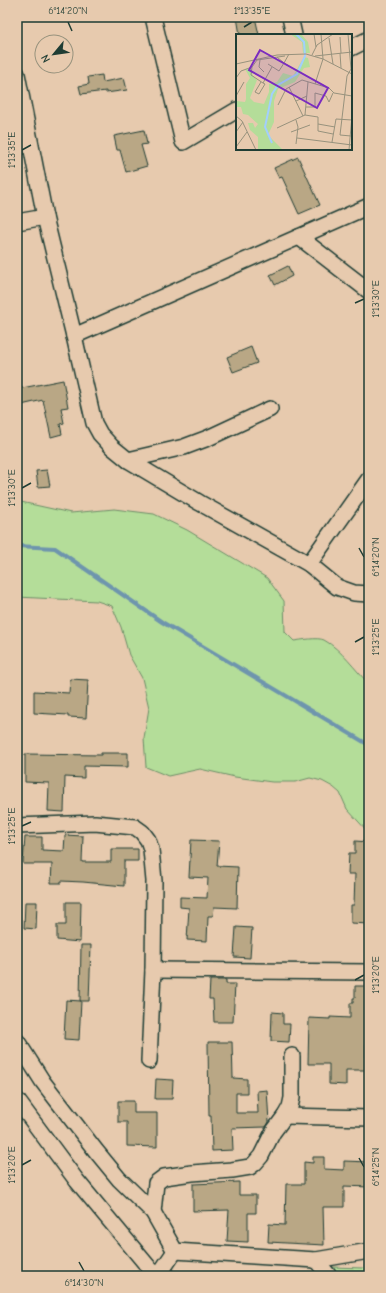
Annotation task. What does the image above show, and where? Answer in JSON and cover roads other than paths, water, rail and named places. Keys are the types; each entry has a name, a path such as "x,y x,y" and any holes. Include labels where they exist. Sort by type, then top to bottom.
{"street":[{"path":"153,17 183,142 236,111"},
{"path":"290,17 294,34"},
{"path":"352,48 369,39"},
{"path":"17,74 45,217 94,423 100,434 112,447 128,460 200,503 310,564 337,587 354,594 369,594"},
{"path":"74,336 369,206"},
{"path":"17,222 45,217"},
{"path":"299,237 369,290"},
{"path":"128,460 184,447 208,438 270,409"},
{"path":"310,564 369,479"},
{"path":"17,826 94,823 134,827 142,832 148,840 152,849 154,881 153,970 149,1061"},
{"path":"153,970 369,972"},
{"path":"17,1042 43,1082 119,1180 153,1212 175,1251"},
{"path":"153,1212 156,1183 159,1179 192,1173 250,1167 261,1156 273,1132 290,1107 292,1098 292,1056"},
{"path":"17,1100 77,1181 157,1276 175,1251"},
{"path":"285,1116 369,1118"},
{"path":"175,1251 316,1260 369,1251"},
{"path":"316,1260 330,1276"}],"waterway":[{"path":"17,546 55,548 162,622 369,745"}]}
